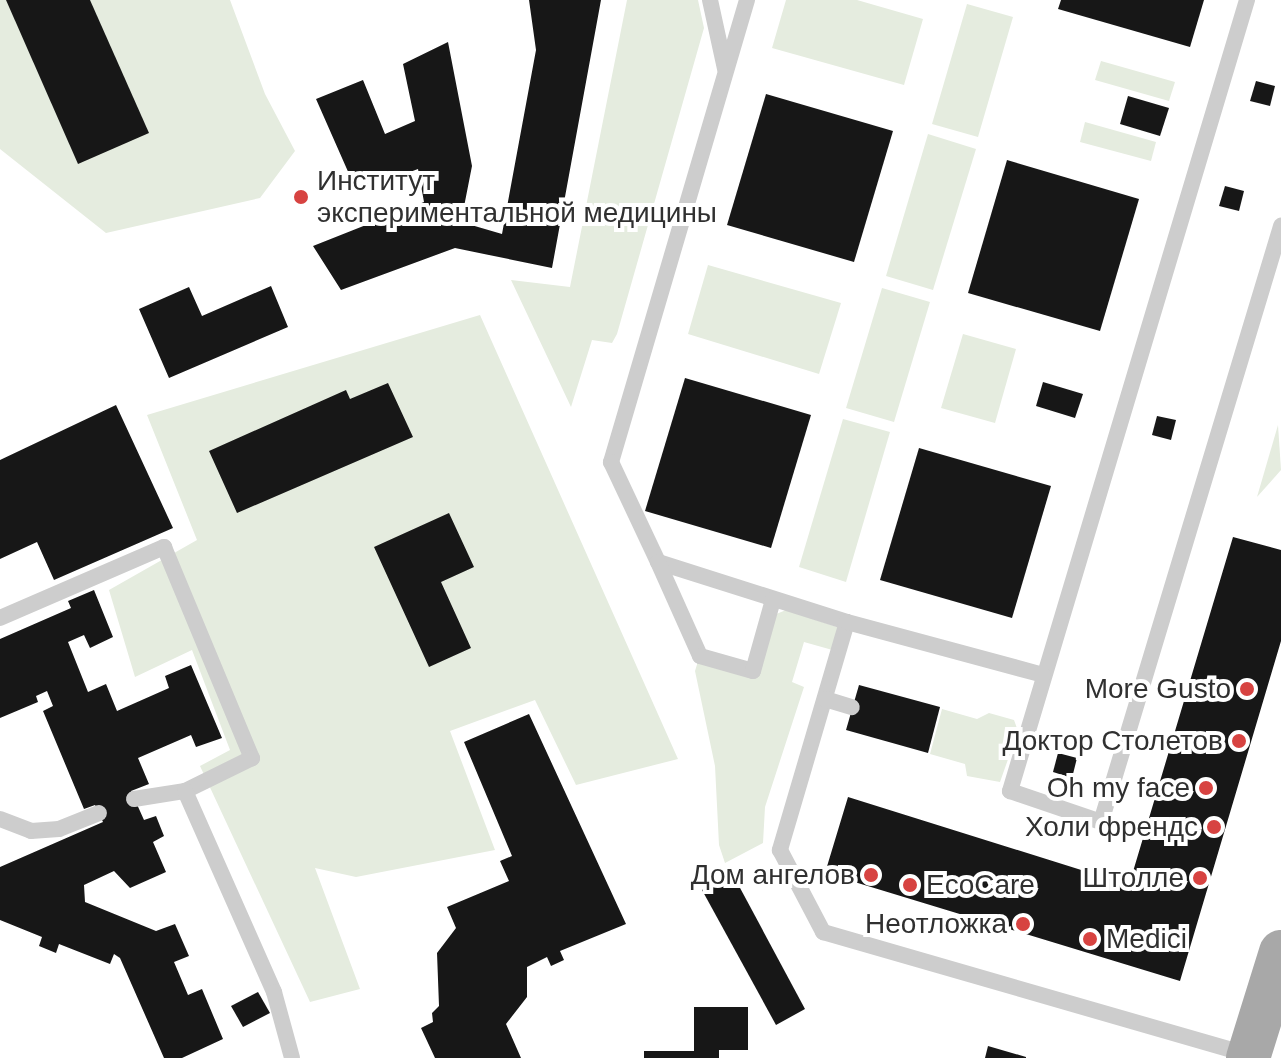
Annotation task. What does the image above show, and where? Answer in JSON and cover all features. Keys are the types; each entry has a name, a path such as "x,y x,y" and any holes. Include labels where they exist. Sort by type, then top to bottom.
{"main road":[{"path":"1248,1056 1281,952"}],"lane":[{"path":"710,0 726,71"},
{"path":"747,0 611,462 700,656 753,671 773,600"},
{"path":"1247,0 1010,791 1101,822 1281,226"},
{"path":"0,618 164,547 252,758 185,791 134,799"},
{"path":"658,562 847,622 1043,675"},
{"path":"847,622 780,850 823,932 1248,1056"},
{"path":"825,699 852,707"},
{"path":"185,791 274,992 292,1058"},
{"path":"0,819 31,831 59,829 99,813"}],"shaded area":[{"path":"0,0 230,0 265,94 295,151 260,198 106,233 0,149"},
{"path":"627,0 698,0 704,28 617,334 612,343 592,340 571,407 511,280 570,287"},
{"path":"786,0 857,0 923,19 904,85 772,48"},
{"path":"967,4 1013,17 978,137 932,124"},
{"path":"1101,61 1175,82 1169,101 1095,80"},
{"path":"1085,122 1156,142 1151,161 1080,142"},
{"path":"928,134 976,149 933,290 886,276"},
{"path":"708,265 841,303 819,374 688,334"},
{"path":"882,288 930,302 894,422 846,408"},
{"path":"480,315 678,759 576,785 535,700 450,731 495,850 356,877 315,868 360,989 310,1002 200,766 230,750 192,650 135,677 109,590 197,540 147,415"},
{"path":"963,334 1016,349 995,423 941,408"},
{"path":"843,419 890,432 846,582 799,567"},
{"path":"1278,425 1281,470 1257,497"},
{"path":"786,610 837,627 836,651 804,642 792,682 804,687 765,807 763,843 725,863 719,845 715,766 695,671 699,658 755,674 774,615"},
{"path":"942,709 977,719 989,713 1014,720 1018,731 1000,782 967,776 965,764 930,754"}],"building":[{"path":"6,0 90,0 149,133 78,164"},
{"path":"529,0 601,0 552,268 455,248 341,290 313,246 424,202 418,169 357,192 316,99 363,80 385,134 415,121 403,64 448,42 472,166 461,222 502,234 536,50"},
{"path":"1061,0 1204,0 1190,47 1058,9"},
{"path":"1256,81 1275,86 1270,106 1250,101"},
{"path":"766,94 893,131 854,262 727,225"},
{"path":"1128,96 1169,108 1160,136 1120,124"},
{"path":"1007,160 1139,199 1100,331 968,293"},
{"path":"1225,186 1244,191 1239,211 1219,206"},
{"path":"271,286 288,327 169,378 139,309 189,287 202,316"},
{"path":"685,378 811,415 771,548 645,511"},
{"path":"1043,382 1083,394 1075,418 1036,406"},
{"path":"388,383 413,437 237,513 209,451 346,390 350,399"},
{"path":"116,405 173,528 54,580 37,542 0,559 0,460"},
{"path":"1157,416 1176,420 1171,440 1152,435"},
{"path":"919,448 1051,486 1012,618 880,580"},
{"path":"449,513 474,567 441,582 471,648 429,667 374,547"},
{"path":"1233,537 1281,550 1281,641 1180,981 825,873 848,797 1129,885"},
{"path":"94,590 113,637 90,648 84,635 68,642 88,692 106,684 117,711 169,688 165,676 191,665 222,738 196,747 191,735 138,758 149,784 131,791 144,820 156,816 164,836 153,842 166,872 130,888 114,871 84,885 85,902 156,931 175,924 189,956 174,962 188,995 202,989 223,1039 182,1058 164,1058 120,958 114,954 110,964 59,944 56,953 39,946 42,937 0,920 0,867 103,822 95,805 84,809 43,711 53,706 47,691 36,696 38,702 0,718 0,639 71,608 68,601"},
{"path":"859,685 940,707 928,753 846,730"},
{"path":"529,714 626,924 560,951 564,960 551,966 547,957 527,967 527,997 506,1024 521,1058 435,1058 421,1028 433,1022 432,1013 439,1006 437,953 456,928 447,907 509,881 500,861 512,856 464,742"},
{"path":"1058,753 1077,758 1072,778 1053,772"},
{"path":"732,873 805,1009 776,1025 702,890"},
{"path":"258,992 270,1013 243,1027 231,1006"},
{"path":"694,1007 748,1007 748,1050 719,1050 719,1058 644,1058 644,1051 694,1051"},
{"path":"988,1046 1026,1057 1026,1058 985,1058"}],"place":[{"name":"Институт экспериментальной медицины","path":"301,197"},
{"name":"More Gusto","path":"1247,689"},
{"name":"Доктор Столетов","path":"1239,741"},
{"name":"Oh my face","path":"1206,788"},
{"name":"Холи френдс","path":"1214,827"},
{"name":"Дом ангелов","path":"871,875"},
{"name":"Штолле","path":"1200,878"},
{"name":"EcoCare","path":"910,885"},
{"name":"Неотложка","path":"1023,924"},
{"name":"Medici","path":"1090,939"}]}
